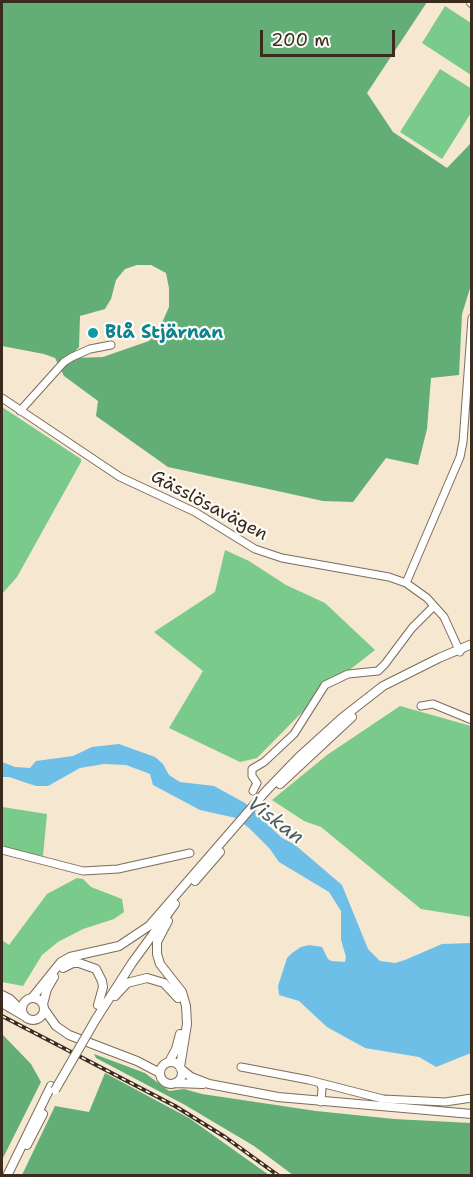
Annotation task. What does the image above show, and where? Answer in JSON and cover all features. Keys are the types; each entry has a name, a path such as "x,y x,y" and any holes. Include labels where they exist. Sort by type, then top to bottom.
{"main road":[{"path":"7,1176 53,1088 96,1014 180,895 237,827 268,793 349,720 389,688 471,644"},
{"path":"460,651 471,649"},
{"path":"23,1013 22,1005 61,962 70,957 111,948 128,941 149,926 180,895"},
{"path":"175,1083 180,1079 187,1024 186,1006 182,992 158,959 156,949 160,935 180,895"},
{"path":"37,1019 42,1014 47,989 56,974 67,965 79,963 96,969 102,981 102,993 96,1014"},
{"path":"96,1014 119,990 133,980 153,979 169,986 177,996 182,1017 178,1042 160,1073"},
{"path":"8,999 38,999 56,1026"},
{"path":"8,999 30,1020 37,1019 56,1026 69,1035 137,1061 160,1073 163,1081 169,1084 209,1084"},
{"path":"2,1003 23,1013"},
{"path":"137,1061 175,1062 191,1077 209,1084 257,1094 321,1102 471,1114"},
{"path":"13,1176 53,1088"}],"street":[{"path":"406,583 460,457 463,442 471,318"},
{"path":"20,411 72,357 90,349 111,345"},
{"name":"Gässlösavägen","path":"2,398 120,477 195,512 264,553 389,577 406,583 415,588 444,617 460,651"},
{"path":"253,790 257,783 252,776 252,769 264,762 294,734 325,685 348,674 378,671 412,628 434,606"},
{"path":"421,706 433,704 471,720"},
{"path":"2,850 83,871 118,868 190,853"},
{"path":"241,1067 383,1099 445,1102 471,1098"},
{"path":"320,1083 321,1102"}],"green space":[{"path":"2,2 427,2 367,93 393,132 447,168 471,143 471,285 462,314 459,375 431,378 427,429 418,465 386,458 353,502 323,501 168,467 96,416 98,401 64,376 55,358 2,346","holes":["137,265 151,265 166,273 169,307 161,325 149,341 103,357 75,358 74,352 79,347 80,316 105,309 111,299 116,280 125,269"]},
{"path":"445,6 471,23 471,75 422,43"},
{"path":"440,69 472,89 471,113 442,159 400,132"},
{"path":"2,407 81,459 81,462 17,577 2,594"},
{"path":"225,550 249,561 286,585 325,603 375,650 325,689 257,758 240,762 169,728 203,671 154,632 215,592"},
{"path":"400,706 471,726 471,917 421,909 321,827 304,821 272,800 327,755"},
{"path":"2,807 47,814 43,856 2,848"},
{"path":"77,878 83,879 91,887 122,899 124,912 114,919 83,929 58,942 42,955 23,986 2,982 2,940 9,945 47,894"},
{"path":"2,1034 31,1064 41,1082 2,1160"},
{"path":"94,1054 145,1073 169,1091 184,1089 202,1094 316,1111 394,1119 471,1123 471,1175 293,1175 254,1146 185,1105 96,1058"},
{"path":"105,1073 189,1118 269,1175 22,1175 55,1106 89,1112"}],"water":[{"path":"119,744 155,757 163,764 169,775 180,782 214,786 245,803 282,838 294,844 342,885 368,949 380,961 395,963 442,944 471,943 471,1053 436,1067 419,1057 365,1048 327,1027 299,1001 279,995 278,986 287,958 301,947 309,945 322,947 331,961 345,962 346,957 341,940 341,911 329,892 279,862 270,849 236,818 200,810 153,785 150,774 126,765 104,764 80,768 48,786 36,786 2,777 2,762 15,767 30,768 36,761 73,756 92,747"}],"railway":[{"path":"2,1016 175,1106 225,1137 279,1176"}],"place":[{"name":"Blå Stjärnan","path":"93,333"}],"water label":[{"name":"Viskan","path":"275,821"}]}
